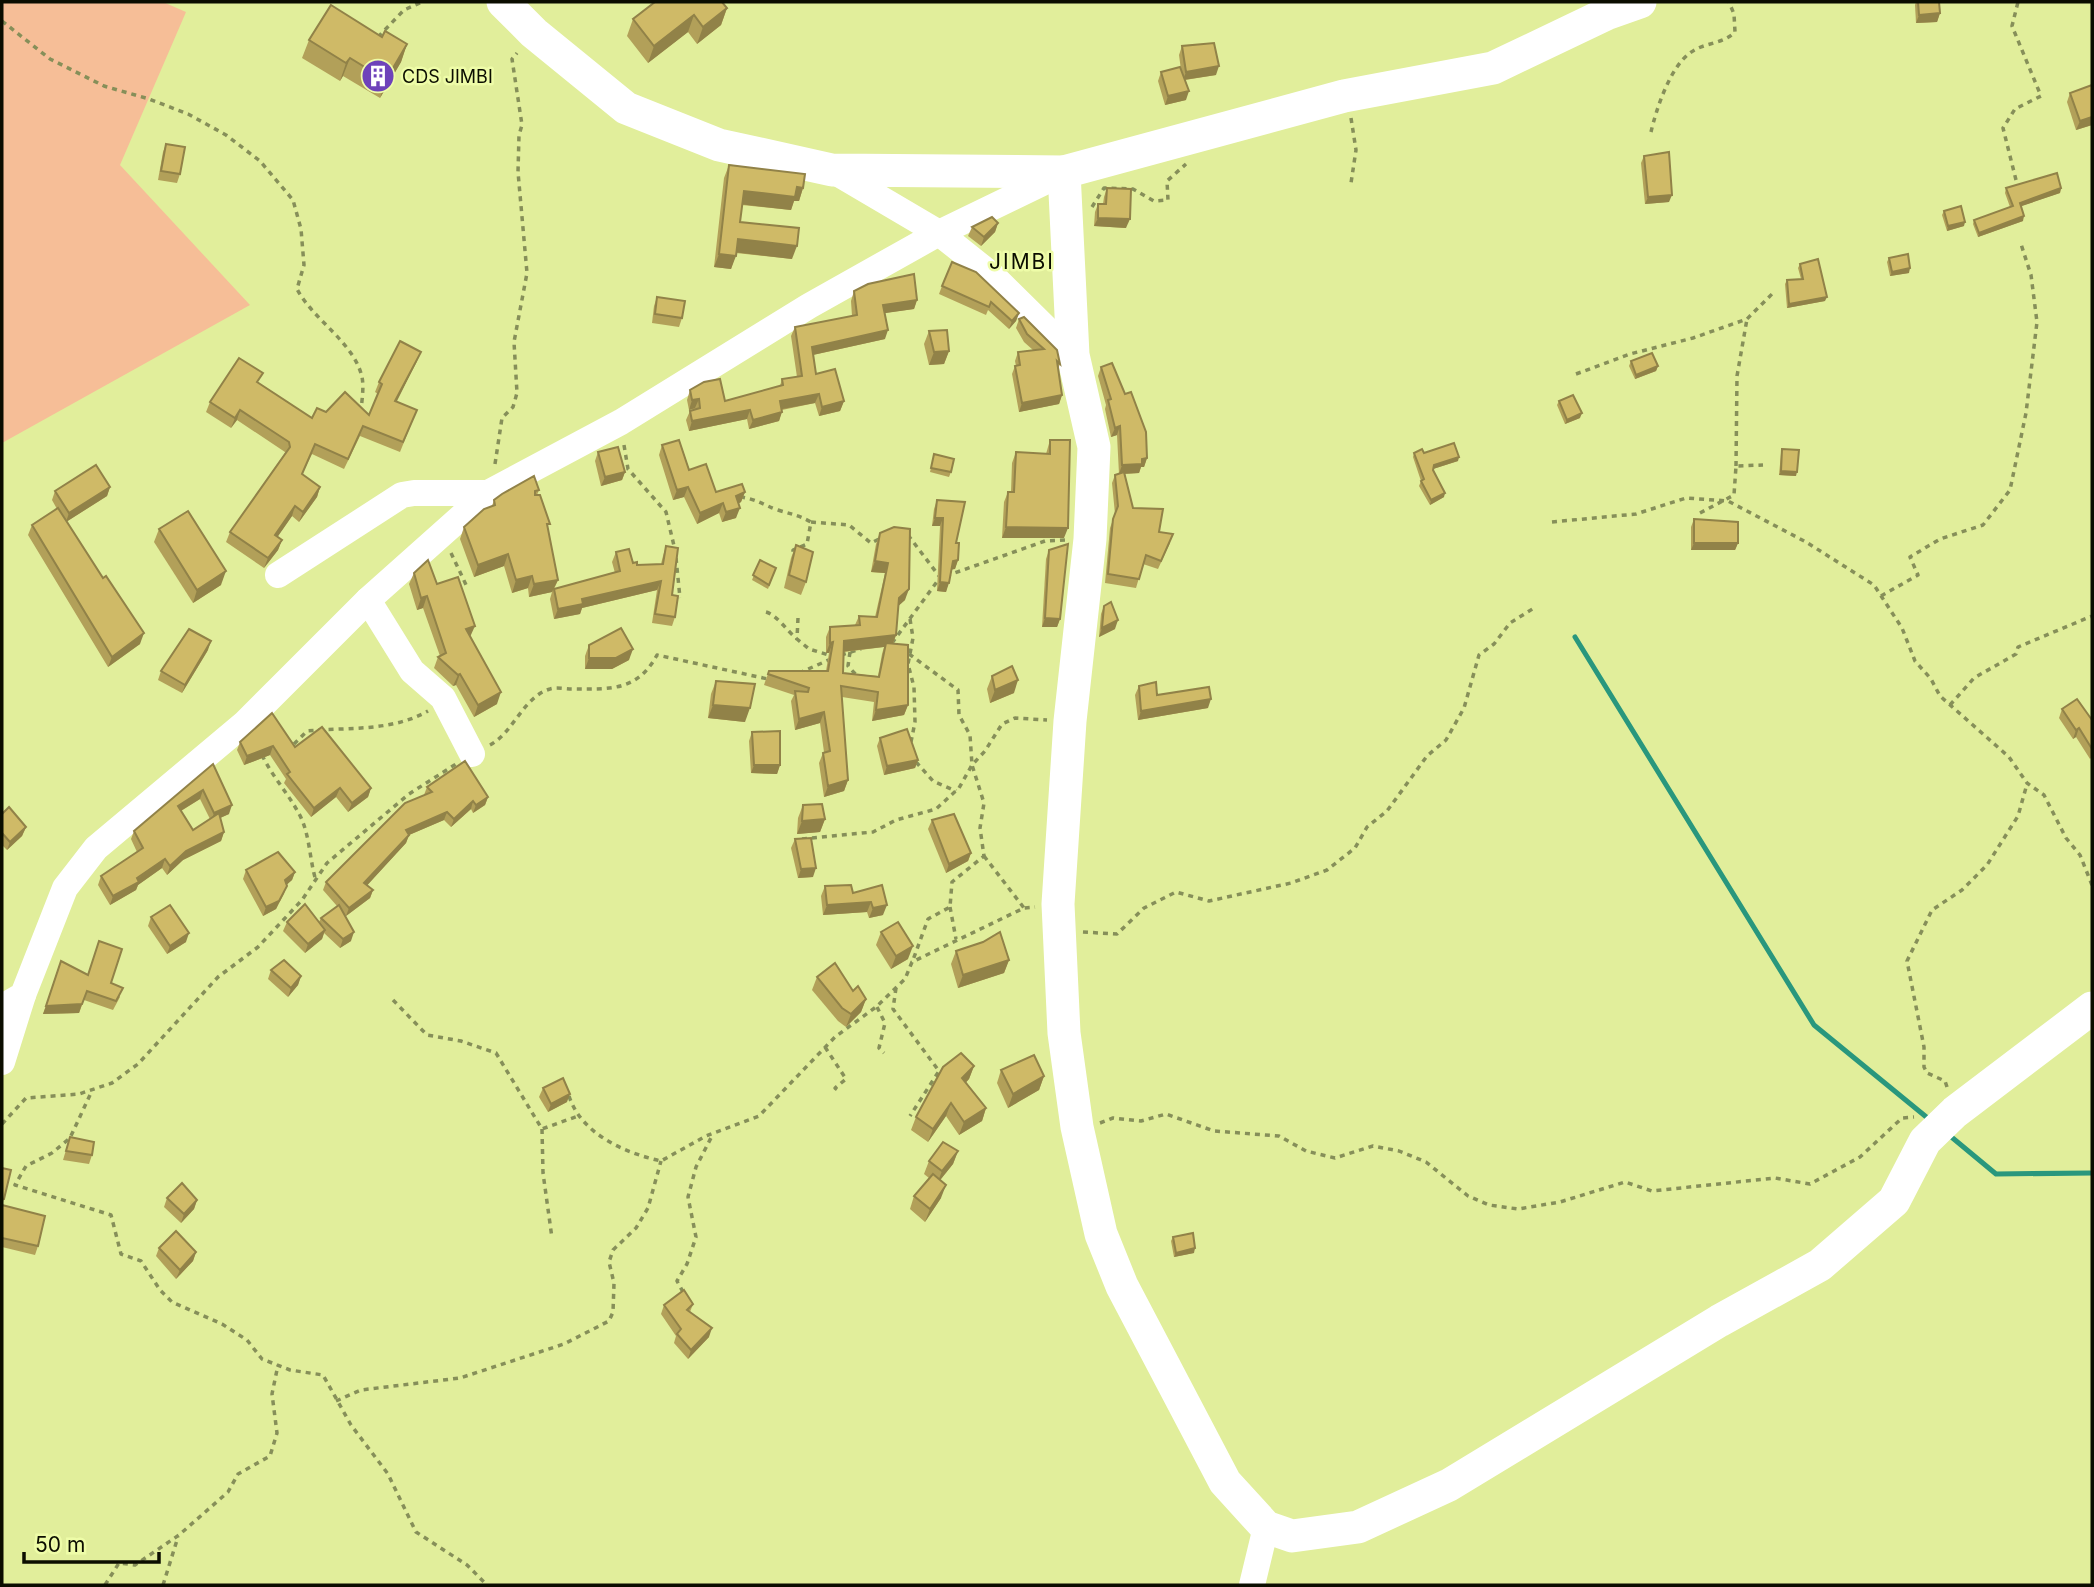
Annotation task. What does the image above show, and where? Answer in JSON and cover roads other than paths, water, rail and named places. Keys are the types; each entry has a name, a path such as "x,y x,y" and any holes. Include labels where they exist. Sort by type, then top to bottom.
{"main road":[{"path":"503,2 534,33 626,108 719,145 832,170 1065,172 1344,96 1493,68 1606,14 1640,2"},
{"path":"1065,172 1073,355 1094,447 1090,539 1070,721 1058,904 1064,1033 1077,1127 1101,1234 1122,1286 1225,1482 1266,1527 1292,1536 1358,1527 1450,1485 1719,1321 1820,1265 1894,1201 1925,1141 1955,1112 2092,1008"}],"street":[{"path":"832,170 939,233 992,276 1073,355"},
{"path":"2,1062 12,1001 65,888 96,848 245,723 368,600 488,494 621,422 809,306 939,233 1065,172"},
{"path":"278,575 402,495 488,494"},
{"path":"368,600 412,671 443,698 472,754"},
{"path":"1252,1585 1266,1527"}],"waterway":[{"path":"1575,637 1814,1025 1930,1120"},
{"path":"1949,1135 1996,1174 2092,1173"}],"place":[{"name":"CDS JIMBI","path":"378,76"}],"district":[{"name":"JIMBI","path":"1022,261"}]}
